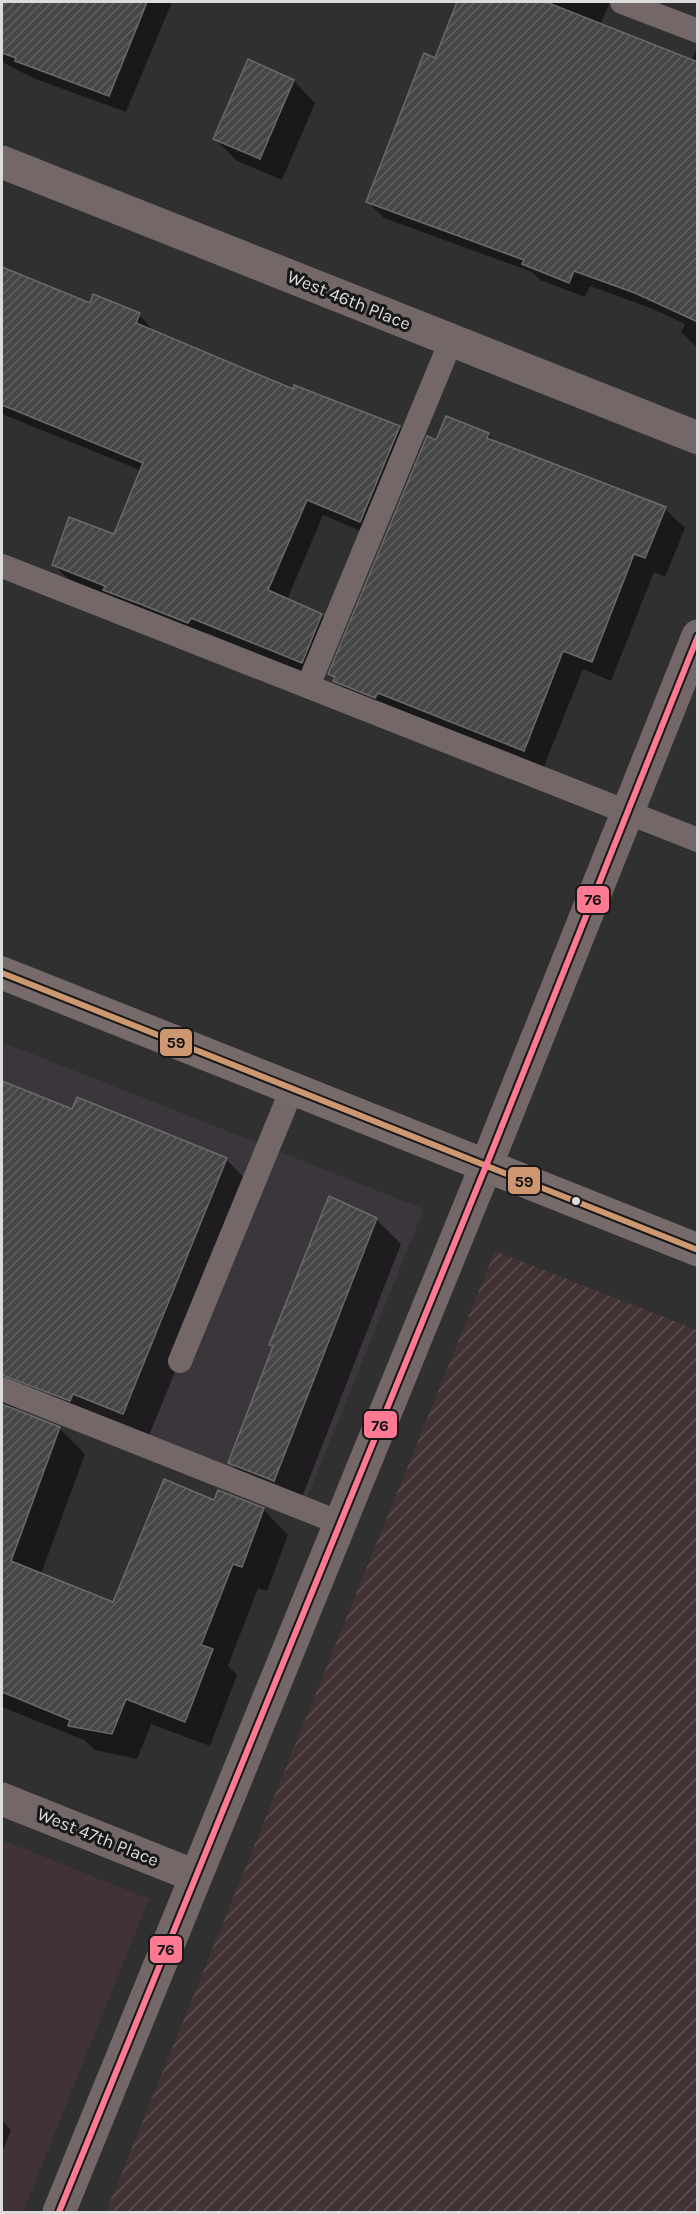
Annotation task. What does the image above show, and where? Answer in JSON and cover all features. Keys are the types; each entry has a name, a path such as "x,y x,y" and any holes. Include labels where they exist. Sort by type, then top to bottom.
{"main road":[{"path":"2,973 698,1250"}],"street":[{"name":"West 46th Place","path":"2,162 698,438"},
{"path":"59,2212 486,1166 698,636"},
{"name":"West 47th Place","path":"2,1799 195,1876"}],"lane":[{"path":"622,2 698,31"},
{"path":"308,686 451,341"},
{"path":"2,566 698,840"},
{"path":"180,1361 292,1089"},
{"path":"2,1389 340,1522"}],"shaded area":[{"path":"2,1042 424,1209 303,1508 2,1389"},
{"path":"495,1251 697,1330 697,2212 106,2212"},
{"path":"2,1840 149,1899 23,2212 2,2212"}],"building":[{"path":"2,2 147,2 109,96 15,61 16,58 2,53"},
{"path":"457,2 546,2 698,62 698,322 635,293 574,271 569,283 522,264 524,260 366,202 424,53 435,58"},
{"path":"248,59 294,80 260,159 213,139"},
{"path":"2,267 90,303 93,294 140,313 136,323 293,389 294,385 400,426 360,522 307,500 268,590 322,614 302,663 191,618 188,623 103,590 105,586 52,565 69,517 114,534 143,463 2,405"},
{"path":"446,416 489,433 487,438 666,507 645,558 634,554 592,662 563,651 524,751 378,693 375,698 333,681 335,677 328,674 427,436 436,440"},
{"path":"2,1081 72,1109 77,1097 227,1158 123,1414 73,1394 70,1401 2,1375"},
{"path":"329,1196 377,1218 274,1481 228,1463 273,1346 269,1345"},
{"path":"2,1404 60,1427 11,1561 113,1602 164,1479 214,1500 218,1490 264,1508 242,1567 233,1564 201,1645 213,1649 185,1722 126,1699 112,1734 68,1726 70,1720 2,1692"}],"transit line":[{"name":"76","path":"59,2212 486,1166 698,636"},
{"name":"59","path":"2,973 698,1250"}]}
